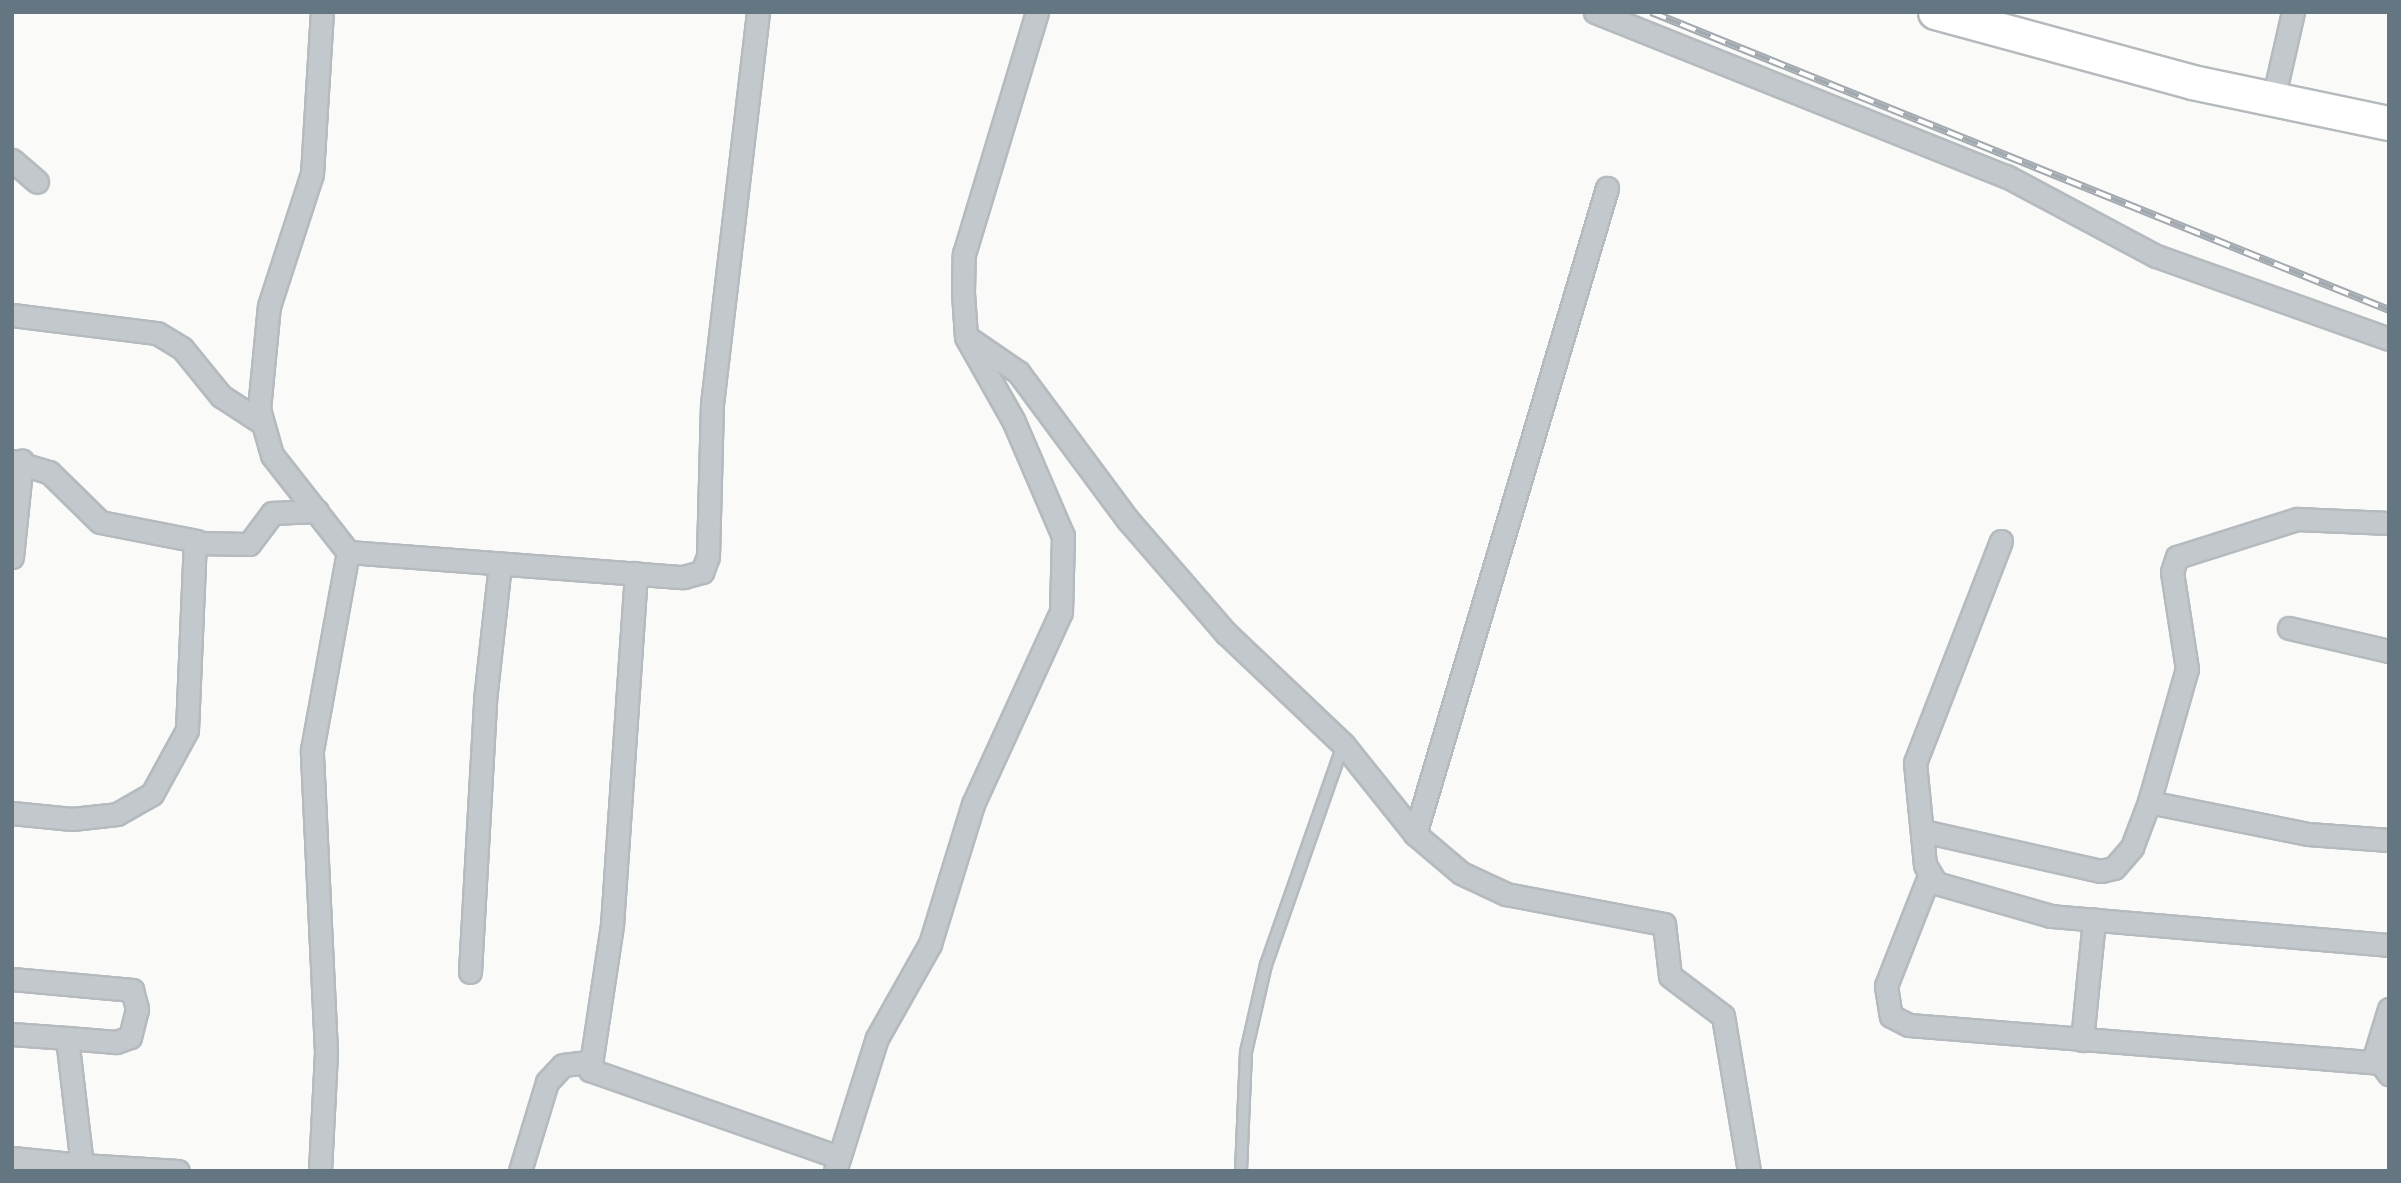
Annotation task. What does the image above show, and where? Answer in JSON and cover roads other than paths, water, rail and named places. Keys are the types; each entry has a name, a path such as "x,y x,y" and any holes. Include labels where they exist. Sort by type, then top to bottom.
{"main road":[{"path":"1935,12 2273,100 2389,123"}],"street":[{"path":"320,1171 326,1052 312,750 348,552 272,455 261,422 269,306 312,174 322,12"},
{"path":"348,552 693,576 708,556 712,404 758,12"},
{"path":"588,1062 605,1078 693,1102 837,1164 877,1038 930,944 973,804 1061,612 1063,536 1013,420 966,337 964,254 1037,12"},
{"path":"1595,12 2006,176 2156,256 2389,339"},
{"path":"2273,100 2293,12"},
{"path":"12,160 37,182"},
{"path":"1415,834 1607,188"},
{"path":"12,315 157,333 182,348 221,396 261,422"},
{"path":"966,337 1018,372 1128,520 1226,633 1343,744 1415,834 1461,873 1506,894 1664,924 1670,976 1723,1016 1749,1171"},
{"path":"12,557 17,461 55,477 100,523 197,541 249,544 272,513 317,511"},
{"path":"1923,831 2101,871 2123,859 2149,802 2187,669 2172,572 2177,556 2297,519 2389,523"},
{"path":"12,813 72,819 117,814 152,794 187,730 197,541"},
{"path":"2001,541 1915,763 1929,876 1886,986 1891,1016 1932,1029 2082,1040 2383,1069 2389,1009"},
{"path":"470,972 485,700 500,564"},
{"path":"588,1062 607,974 636,573"},
{"path":"2289,628 2389,651"},
{"path":"2149,802 2308,834 2389,840"},
{"path":"1929,876 1947,888 2051,916 2389,945"},
{"path":"2082,1040 2094,920"},
{"path":"12,979 132,990 137,1020 130,1037 116,1042 12,1034"},
{"path":"67,1038 82,1166"},
{"path":"520,1171 547,1082 563,1065 588,1062"},
{"path":"12,1158 82,1166 178,1171"}],"lane":[{"path":"1241,1171 1246,1052 1266,965 1343,744"}],"railway":[{"path":"1651,12 2389,310"}]}
